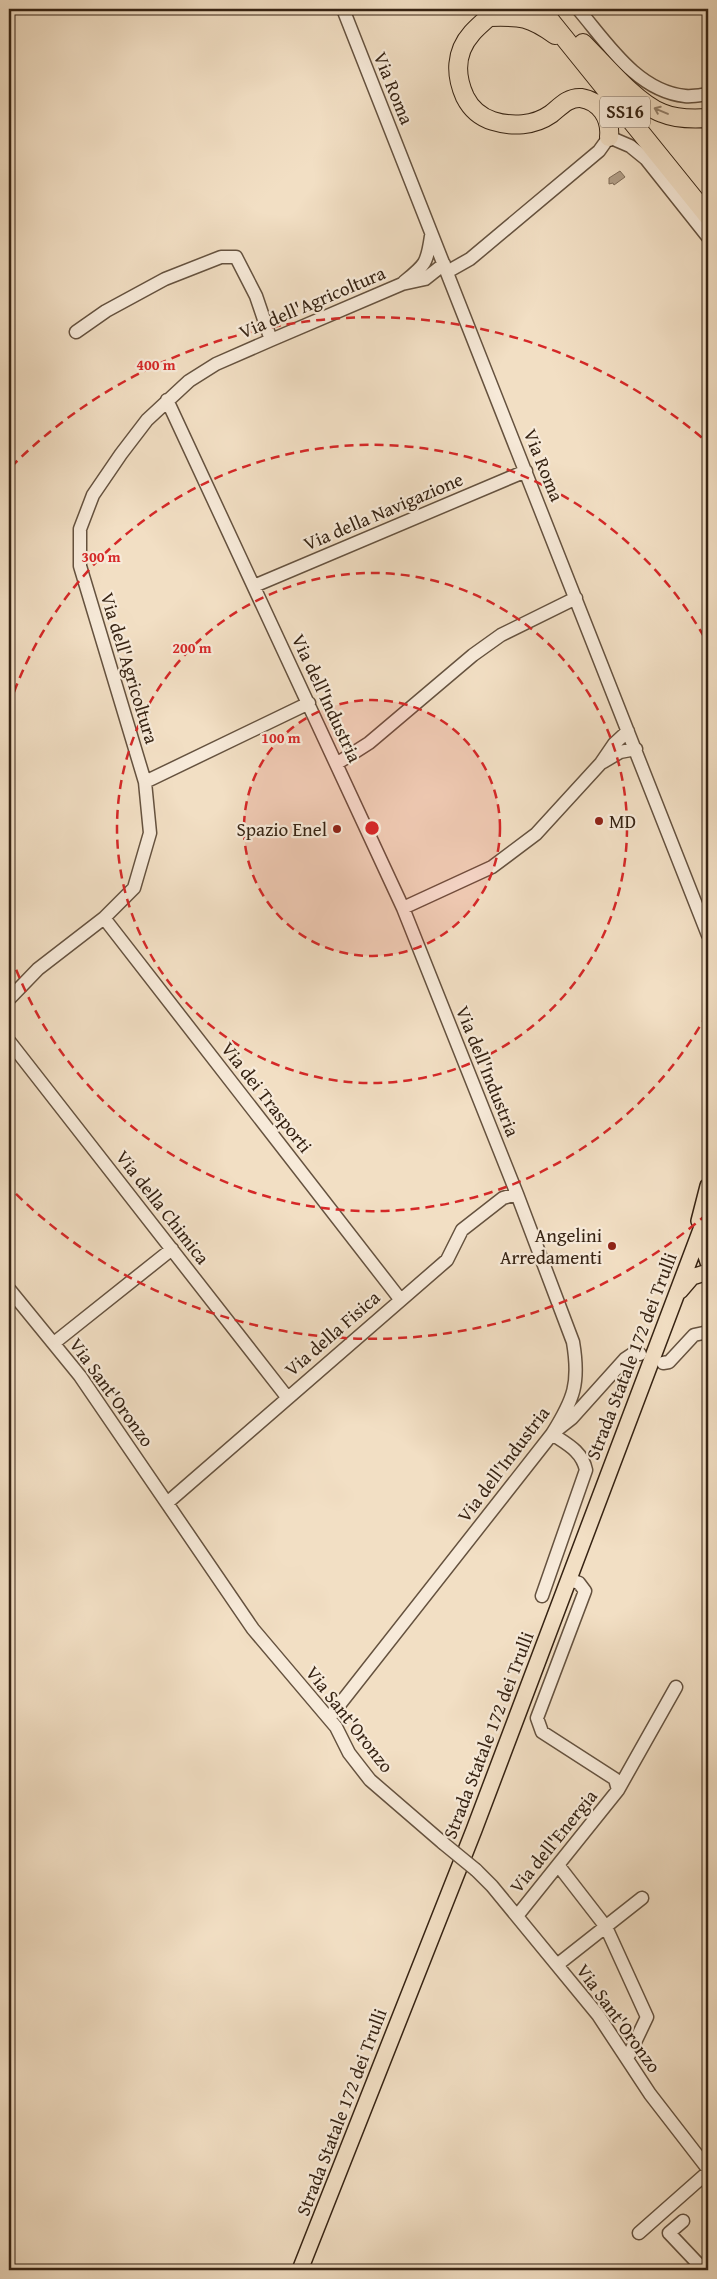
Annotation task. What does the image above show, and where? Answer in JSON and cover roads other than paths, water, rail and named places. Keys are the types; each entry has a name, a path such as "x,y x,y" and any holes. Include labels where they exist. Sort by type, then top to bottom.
{"highway":[{"name":"SS16","path":"541,9 578,46 708,202"},
{"name":"SS16","path":"555,9 578,46 708,216"},
{"path":"609,137 610,126 606,114 596,104 580,98 565,102 550,115 529,124 508,126 484,118 469,106 460,86 457,68 460,50 471,34 493,13 515,16 536,22 578,46 645,104 662,113 680,117 708,118"}],"main road":[{"path":"688,1261 708,1186"},
{"path":"708,1213 703,1247 708,1262"},
{"name":"Strada Statale 172 dei Trulli","path":"300,2270 474,1830 688,1261 708,1213"},
{"path":"675,1297 692,1277 708,1272"}],"street":[{"name":"Via Roma","path":"343,9 708,935"},
{"path":"578,9 629,68 653,87 685,96 708,94"},
{"path":"447,273 470,259 600,151 609,137 630,146 646,159 708,237"},
{"path":"425,272 431,233"},
{"path":"76,332 106,311 165,279 221,256 236,257 256,296 271,340"},
{"name":"Via dell'Agricoltura","path":"425,272 447,273"},
{"name":"Via dell'Agricoltura","path":"9,999 38,969 104,918 134,888 150,833 145,782 80,566 80,529 93,495 120,454 147,420 189,382 216,364 402,284 425,272 447,273"},
{"name":"Via dell'Industria","path":"167,400 403,908 518,1194 573,1342 576,1364 575,1388 567,1409 552,1434 328,1718"},
{"name":"Via della Navigazione","path":"254,586 526,471"},
{"path":"336,764 370,743 472,654 501,635 576,598"},
{"path":"145,782 309,704"},
{"path":"403,908 492,867 536,834 601,763 614,744 628,731"},
{"path":"601,763 620,752 636,749"},
{"name":"Via dei Trasporti","path":"104,918 400,1299"},
{"name":"Via della Chimica","path":"9,1041 287,1397"},
{"name":"Via della Fisica","path":"167,1503 447,1260 462,1230 502,1198 518,1194"},
{"path":"54,1344 172,1249"},
{"name":"Via Sant'Oronzo","path":"9,1289 80,1376 253,1629 336,1727 349,1753 370,1780 476,1870 517,1916 598,2015 650,2094 708,2170"},
{"path":"663,1363 669,1362 694,1335 708,1332"},
{"path":"542,1596 586,1470 584,1460 579,1452 552,1434 572,1418 625,1359 634,1353 640,1354"},
{"path":"575,1388 590,1398"},
{"name":"Via dell'Energia","path":"568,1580 579,1583 585,1591 537,1718 542,1732 615,1779 618,1790"},
{"name":"Via dell'Energia","path":"517,1916 618,1790 676,1687"},
{"path":"558,1865 606,1927 647,2017 627,2059"},
{"path":"557,1965 642,1898"},
{"path":"639,2233 708,2170"},
{"path":"683,2221 669,2233 704,2270"}],"place":[{"name":"MD","path":"599,821"},
{"name":"Spazio Enel","path":"337,829"},
{"name":"Angelini Arredamenti","path":"612,1246"}]}
